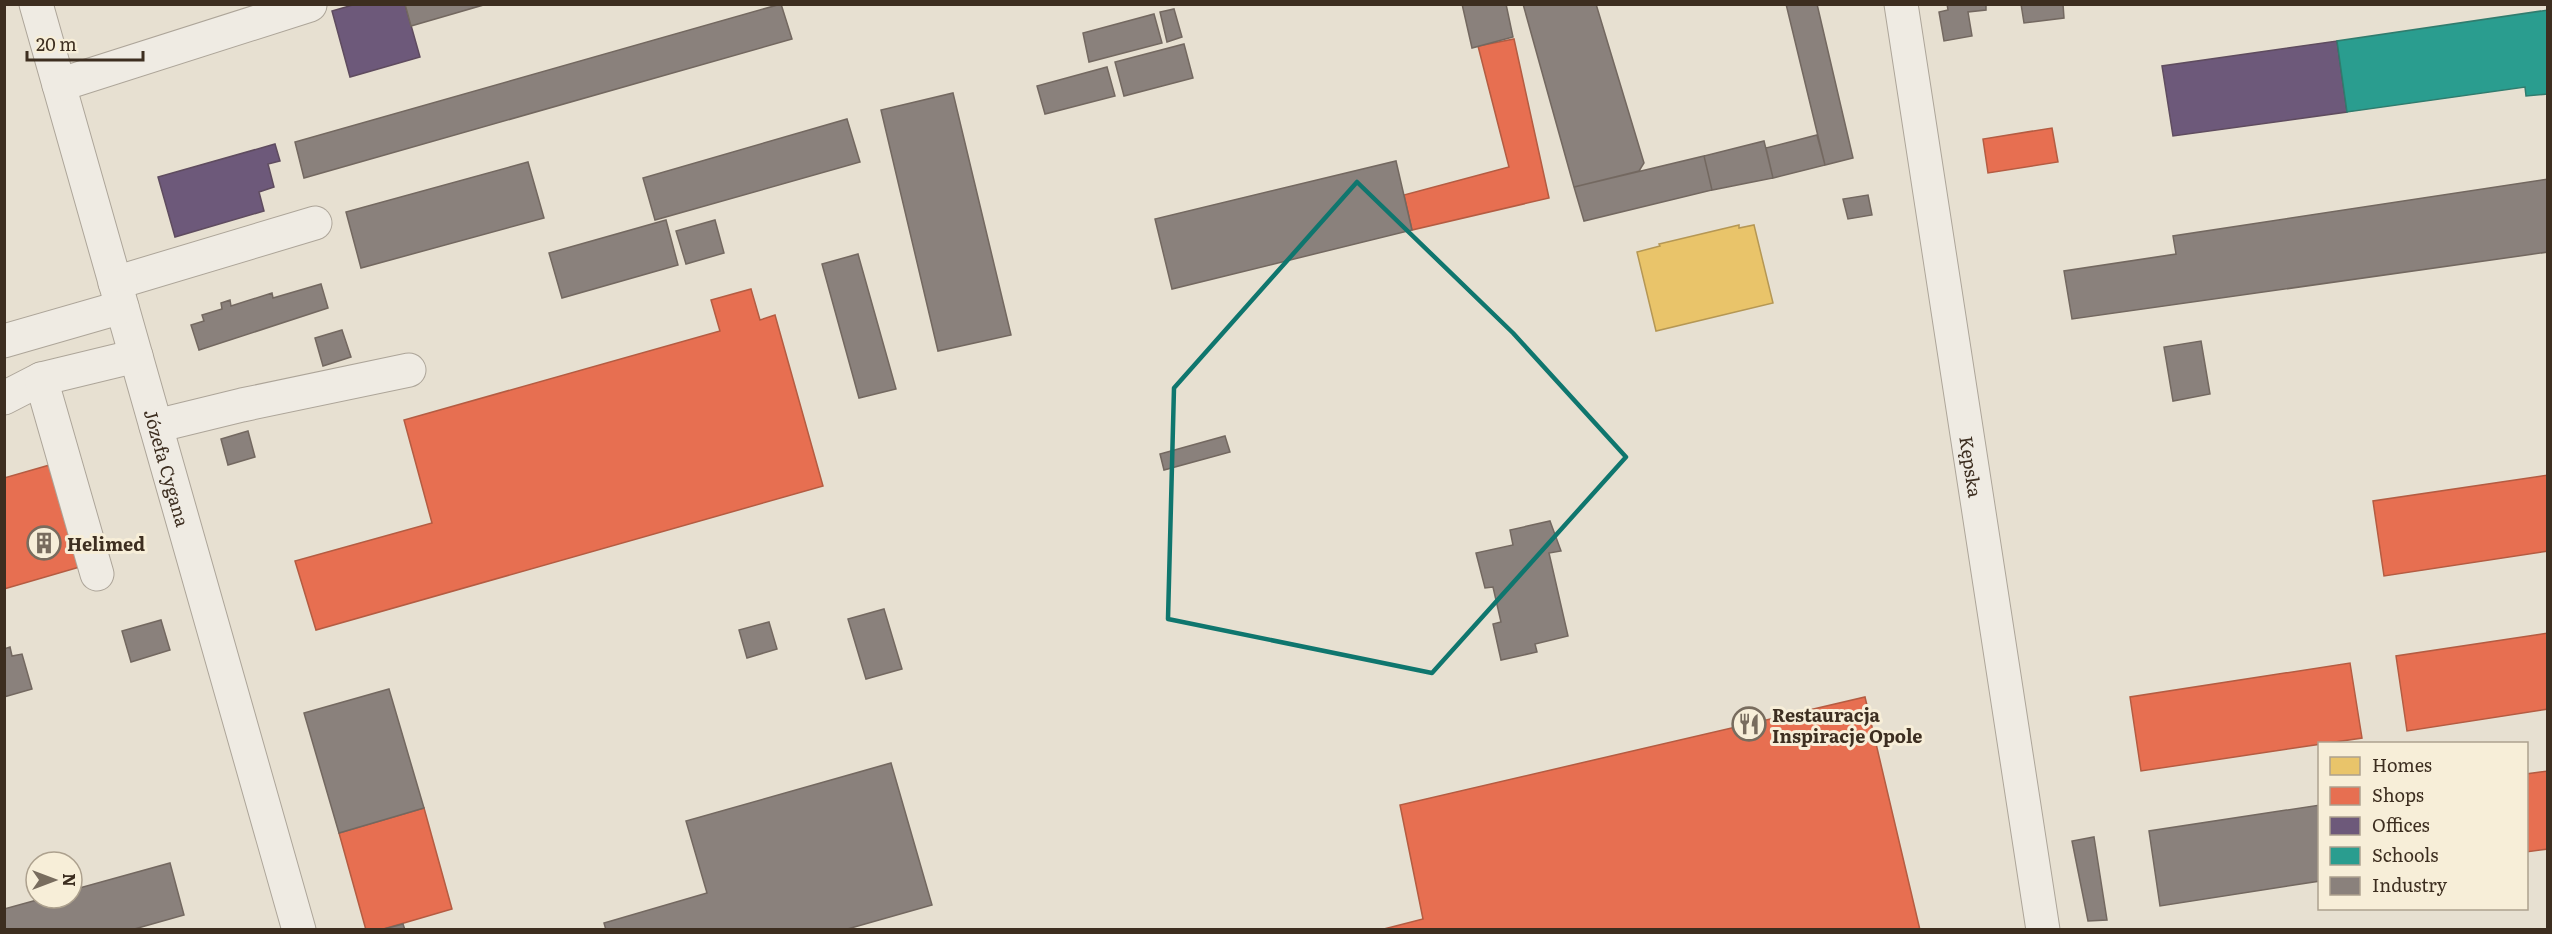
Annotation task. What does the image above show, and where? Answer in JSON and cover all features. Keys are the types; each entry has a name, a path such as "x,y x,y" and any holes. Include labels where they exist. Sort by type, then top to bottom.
{"street":[{"name":"Józefa Cygana","path":"36,4 299,930"},
{"name":"Kępska","path":"1900,4 2043,930"},
{"path":"59,85 310,5"},
{"path":"4,341 119,295 315,223"},
{"path":"4,398 40,379 136,356"},
{"path":"156,426 242,405 410,370"},
{"path":"40,379 97,574"}],"highlighted area":[{"path":"1357,182 1513,333 1626,457 1432,673 1168,619 1174,388"}],"building: Homes":[{"path":"1739,225 1739,228 1754,225 1773,303 1656,331 1637,252 1660,246 1659,244"}],"building: Shops":[{"path":"1514,39 1549,198 1412,230 1404,195 1509,167 1478,46"},
{"path":"2052,128 2058,162 1988,173 1983,139"},
{"path":"751,289 760,320 775,315 823,486 316,630 295,561 432,523 404,420 720,331 711,300"},
{"name":"Helimed","path":"60,462 90,564 4,589 4,478"},
{"path":"2548,475 2548,551 2384,576 2373,501"},
{"path":"2548,633 2548,709 2407,731 2396,656"},
{"path":"2350,663 2362,738 2318,742 2318,745 2141,771 2130,697"},
{"path":"1865,697 1920,930 1380,930 1423,919 1400,805"},
{"path":"2548,771 2548,849 2528,852 2528,774"},
{"path":"424,808 452,909 380,930 366,930 339,833"}],"building: Offices":[{"path":"356,4 405,4 420,57 350,77 332,11"},
{"path":"2337,41 2347,112 2173,136 2162,66"},
{"path":"275,144 280,161 268,164 274,187 259,192 264,211 175,237 158,177"}],"building: Schools":[{"path":"2548,10 2548,94 2526,96 2525,87 2347,112 2337,41"}],"building: Industry":[{"path":"405,4 487,4 411,26"},
{"path":"781,4 792,39 304,178 295,142"},
{"path":"1462,4 1506,4 1513,37 1472,48"},
{"path":"1523,4 1596,4 1644,163 1639,171 1574,187"},
{"path":"1786,4 1817,4 1853,158 1825,165"},
{"path":"1947,4 1986,4 1986,10 1968,12 1972,36 1944,41 1939,12 1948,10"},
{"path":"2021,4 2063,4 2064,18 2024,23"},
{"path":"1174,9 1182,37 1167,42 1160,12"},
{"path":"1154,14 1162,43 1089,62 1083,33"},
{"path":"1184,44 1193,78 1124,96 1115,62"},
{"path":"1107,67 1115,96 1045,114 1037,86"},
{"path":"953,93 1011,335 938,351 881,110"},
{"path":"847,119 860,162 655,220 643,178"},
{"path":"1817,135 1825,165 1773,178 1766,148"},
{"path":"1764,141 1773,178 1712,190 1704,156"},
{"path":"1704,156 1712,190 1584,221 1574,187"},
{"path":"1396,161 1412,230 1172,289 1155,219"},
{"path":"528,162 544,218 361,268 346,212"},
{"path":"2548,179 2548,252 2072,319 2064,271 2176,254 2173,236"},
{"path":"1868,195 1872,215 1848,219 1843,199"},
{"path":"666,220 678,265 562,298 549,253"},
{"path":"715,220 724,253 686,264 676,231"},
{"path":"858,254 896,389 859,398 822,264"},
{"path":"321,284 328,308 199,350 191,325 204,321 202,315 222,309 221,303 230,300 231,306 272,293 273,298"},
{"path":"342,330 351,357 323,366 315,338"},
{"path":"2201,341 2210,394 2173,401 2164,347"},
{"path":"248,431 255,457 228,465 221,439"},
{"path":"1225,436 1230,452 1164,470 1160,454"},
{"path":"1550,521 1561,551 1549,553 1568,636 1535,644 1537,652 1501,660 1493,624 1501,622 1493,587 1485,588 1476,553 1513,545 1510,530"},
{"path":"884,609 902,669 866,679 848,619"},
{"path":"161,620 170,650 131,662 122,631"},
{"path":"769,622 777,649 747,658 739,630"},
{"path":"10,647 12,656 22,654 32,689 4,697 4,649"},
{"path":"389,689 424,808 339,833 304,713"},
{"path":"891,763 932,905 844,930 606,930 604,923 707,893 686,821"},
{"path":"2318,805 2318,881 2160,906 2149,831"},
{"path":"2094,837 2107,920 2088,921 2072,841"},
{"path":"170,863 184,915 131,930 4,930 4,909 24,904 24,910 84,910 84,887"},
{"path":"403,924 405,930 380,930"}],"place":[{"name":"Helimed","path":"44,543"},
{"name":"Restauracja Inspiracje Opole","path":"1749,724"}]}
